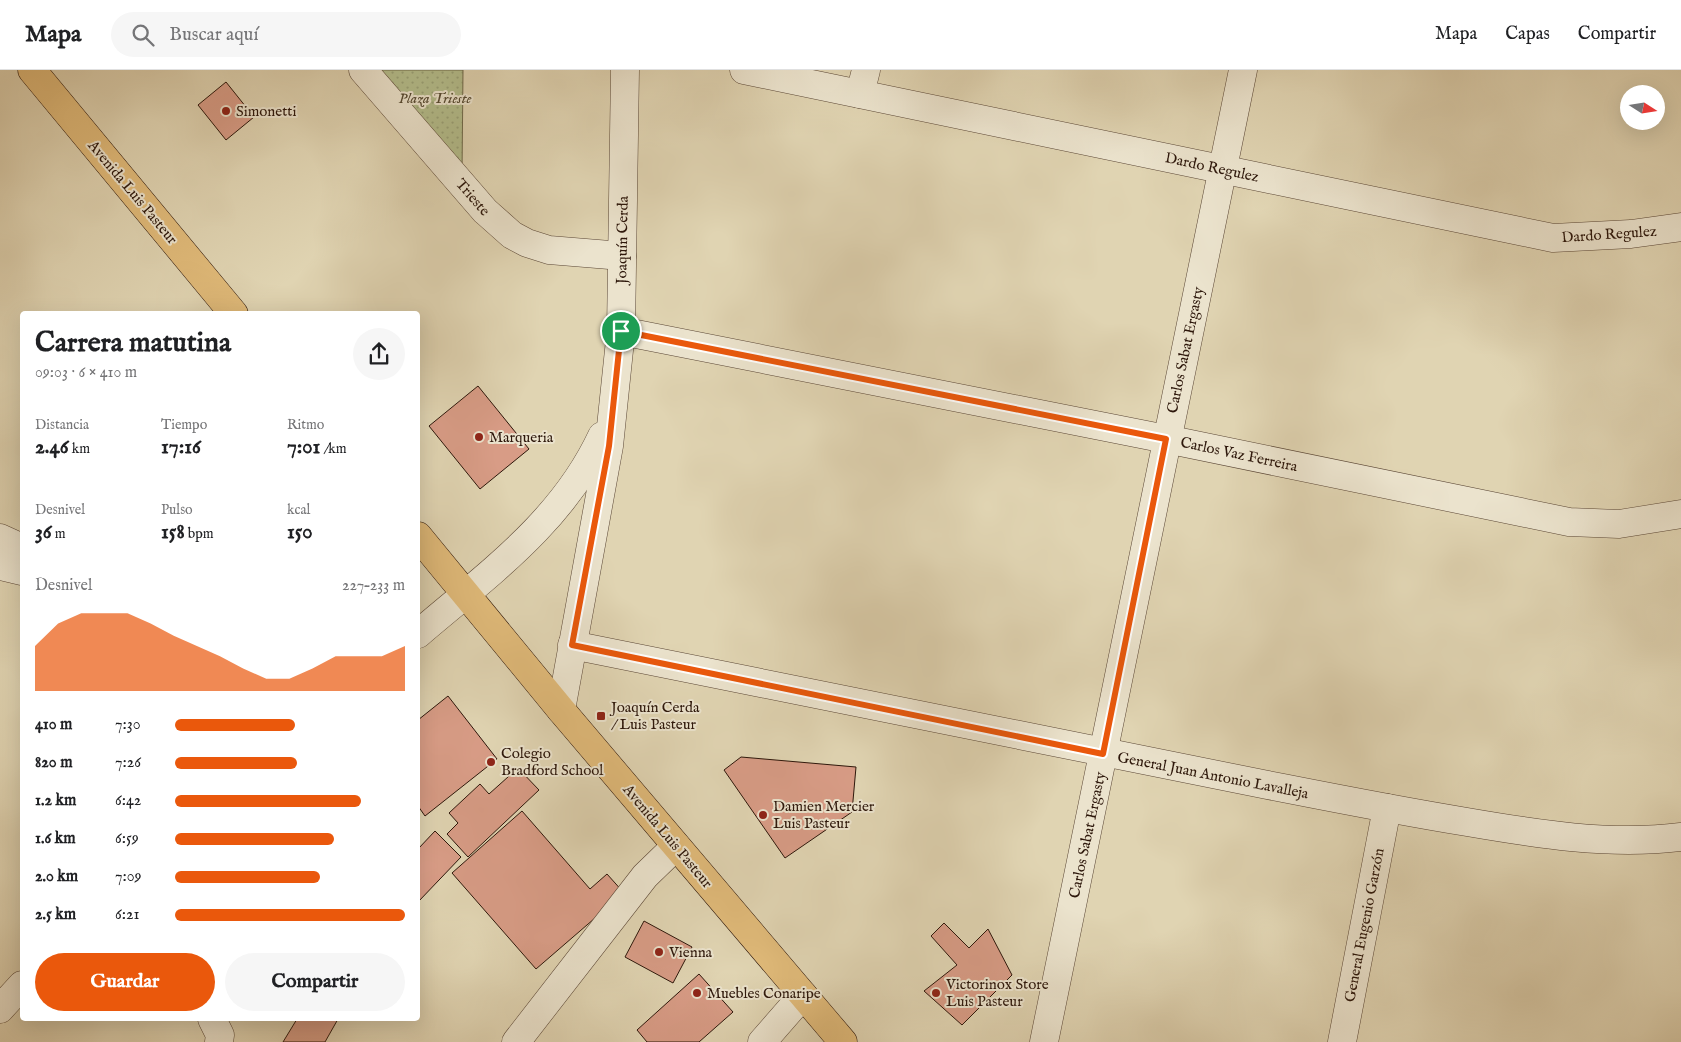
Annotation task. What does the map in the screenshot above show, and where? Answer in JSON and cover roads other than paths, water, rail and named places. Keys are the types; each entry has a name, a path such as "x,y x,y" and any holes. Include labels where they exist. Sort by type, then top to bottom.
{"main road":[{"name":"Avenida Luis Pasteur","path":"32,70 232,311"},
{"name":"Avenida Luis Pasteur","path":"420,538 561,710 843,1042"}],"street":[{"name":"Trieste","path":"363,70 485,211 512,235 527,244 548,250 622,256"},
{"name":"Joaquín Cerda","path":"561,710 604,475 621,331 625,70"},
{"name":"Dardo Regulez","path":"744,70 863,82 1223,169 1553,238 1630,234 1681,227"},
{"name":"Carlos Sabat Ergasty","path":"1044,1042 1243,70"},
{"name":"Carlos Vaz Ferreira","path":"621,331 1166,439 1569,522 1619,524 1681,514"},
{"name":"Joaquín Cerda","path":"420,632 499,568 553,514 583,474 613,409"},
{"path":"0,538 20,547"},
{"path":"0,566 20,571"},
{"name":"General Juan Antonio Lavalleja","path":"572,645 1103,754 1386,808 1510,829 1567,836 1624,840 1681,837"},
{"name":"General Eugenio Garzón","path":"1342,1042 1386,808"},
{"path":"516,1042 645,876 676,846"},
{"path":"0,1009 20,987"},
{"path":"762,1042 803,995"},
{"path":"213,1021 220,1035 219,1042"}],"place":[{"name":"Simonetti","path":"226,111"},
{"name":"Marqueria","path":"479,437"},
{"name":"Joaquín Cerda / Luis Pasteur","path":"601,716"},
{"name":"Colegio Bradford School","path":"491,762"},
{"name":"Damien Mercier Luis Pasteur","path":"763,815"},
{"name":"Vienna","path":"659,952"},
{"name":"Muebles Conaripe","path":"697,993"},
{"name":"Victorinox Store Luis Pasteur","path":"936,993"}],"park label":[{"name":"Plaza Trieste","path":"435,98"}]}
